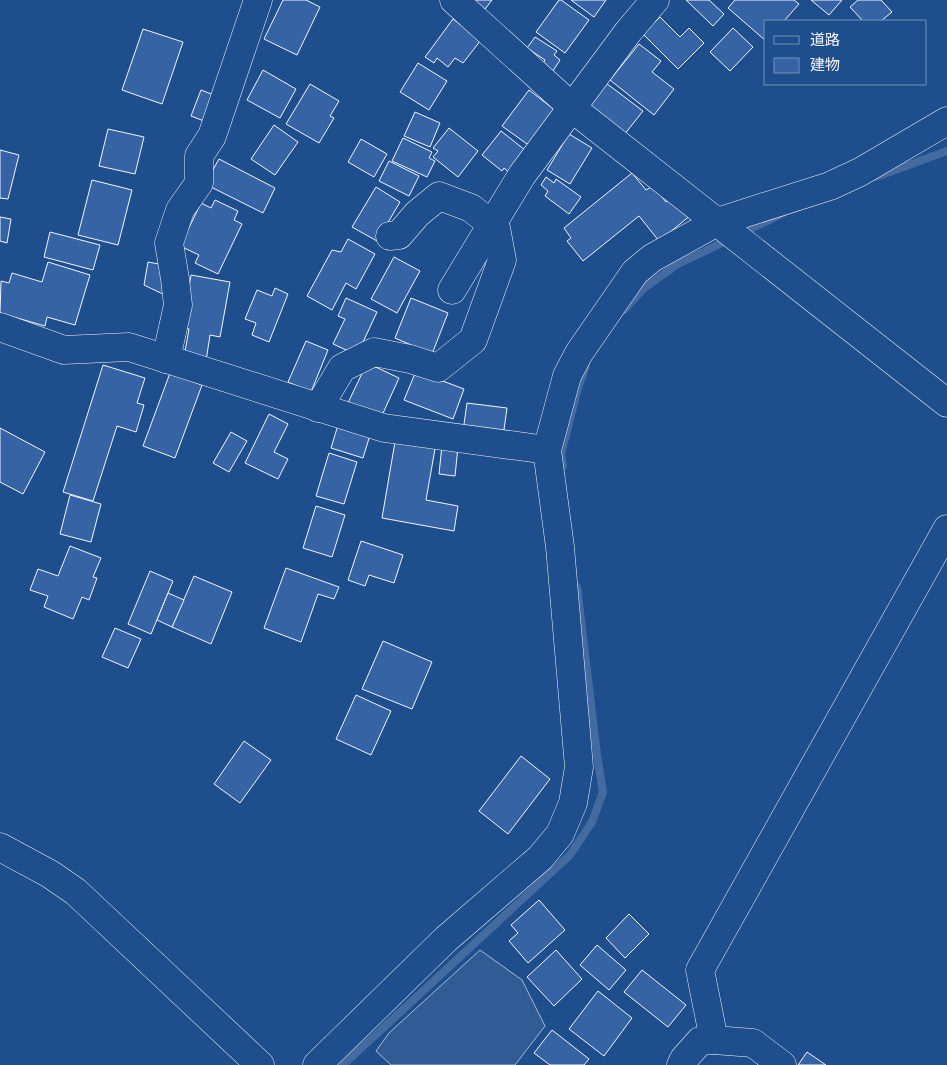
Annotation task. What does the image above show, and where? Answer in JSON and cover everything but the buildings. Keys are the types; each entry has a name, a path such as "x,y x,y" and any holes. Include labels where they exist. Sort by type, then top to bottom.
{"street":[{"path":"166,359 178,305 169,243 180,210 199,183 199,156 212,136 258,0"},
{"path":"454,0 573,108 947,403"},
{"path":"452,290 522,175 628,32 655,0"},
{"path":"317,1065 446,939 540,858 560,834 574,803 580,767 560,547 547,450 567,376 579,353 635,272 652,258 717,222 830,186 860,172 947,120"},
{"path":"318,408 342,368 374,352 410,359 438,368 473,340 502,260 496,228 471,208 439,196 417,214 399,235 390,236"},
{"path":"0,327 64,350 129,347 384,428 547,450"},
{"path":"714,1040 700,970 947,529"},
{"path":"0,847 50,874 76,892 260,1065"},
{"path":"681,1065 700,1041 714,1040 753,1043 782,1065"}],"shaded area":[{"path":"480,950 522,980 545,1026 515,1065 391,1065 376,1051 389,1033"}],"waterway":[{"path":"876,177 947,151"},
{"path":"740,234 782,214"},
{"path":"624,310 643,289 676,265 730,239"},
{"path":"563,466 561,454 578,388 586,366"},
{"path":"343,1065 570,855 592,822 603,792 577,587"}]}
